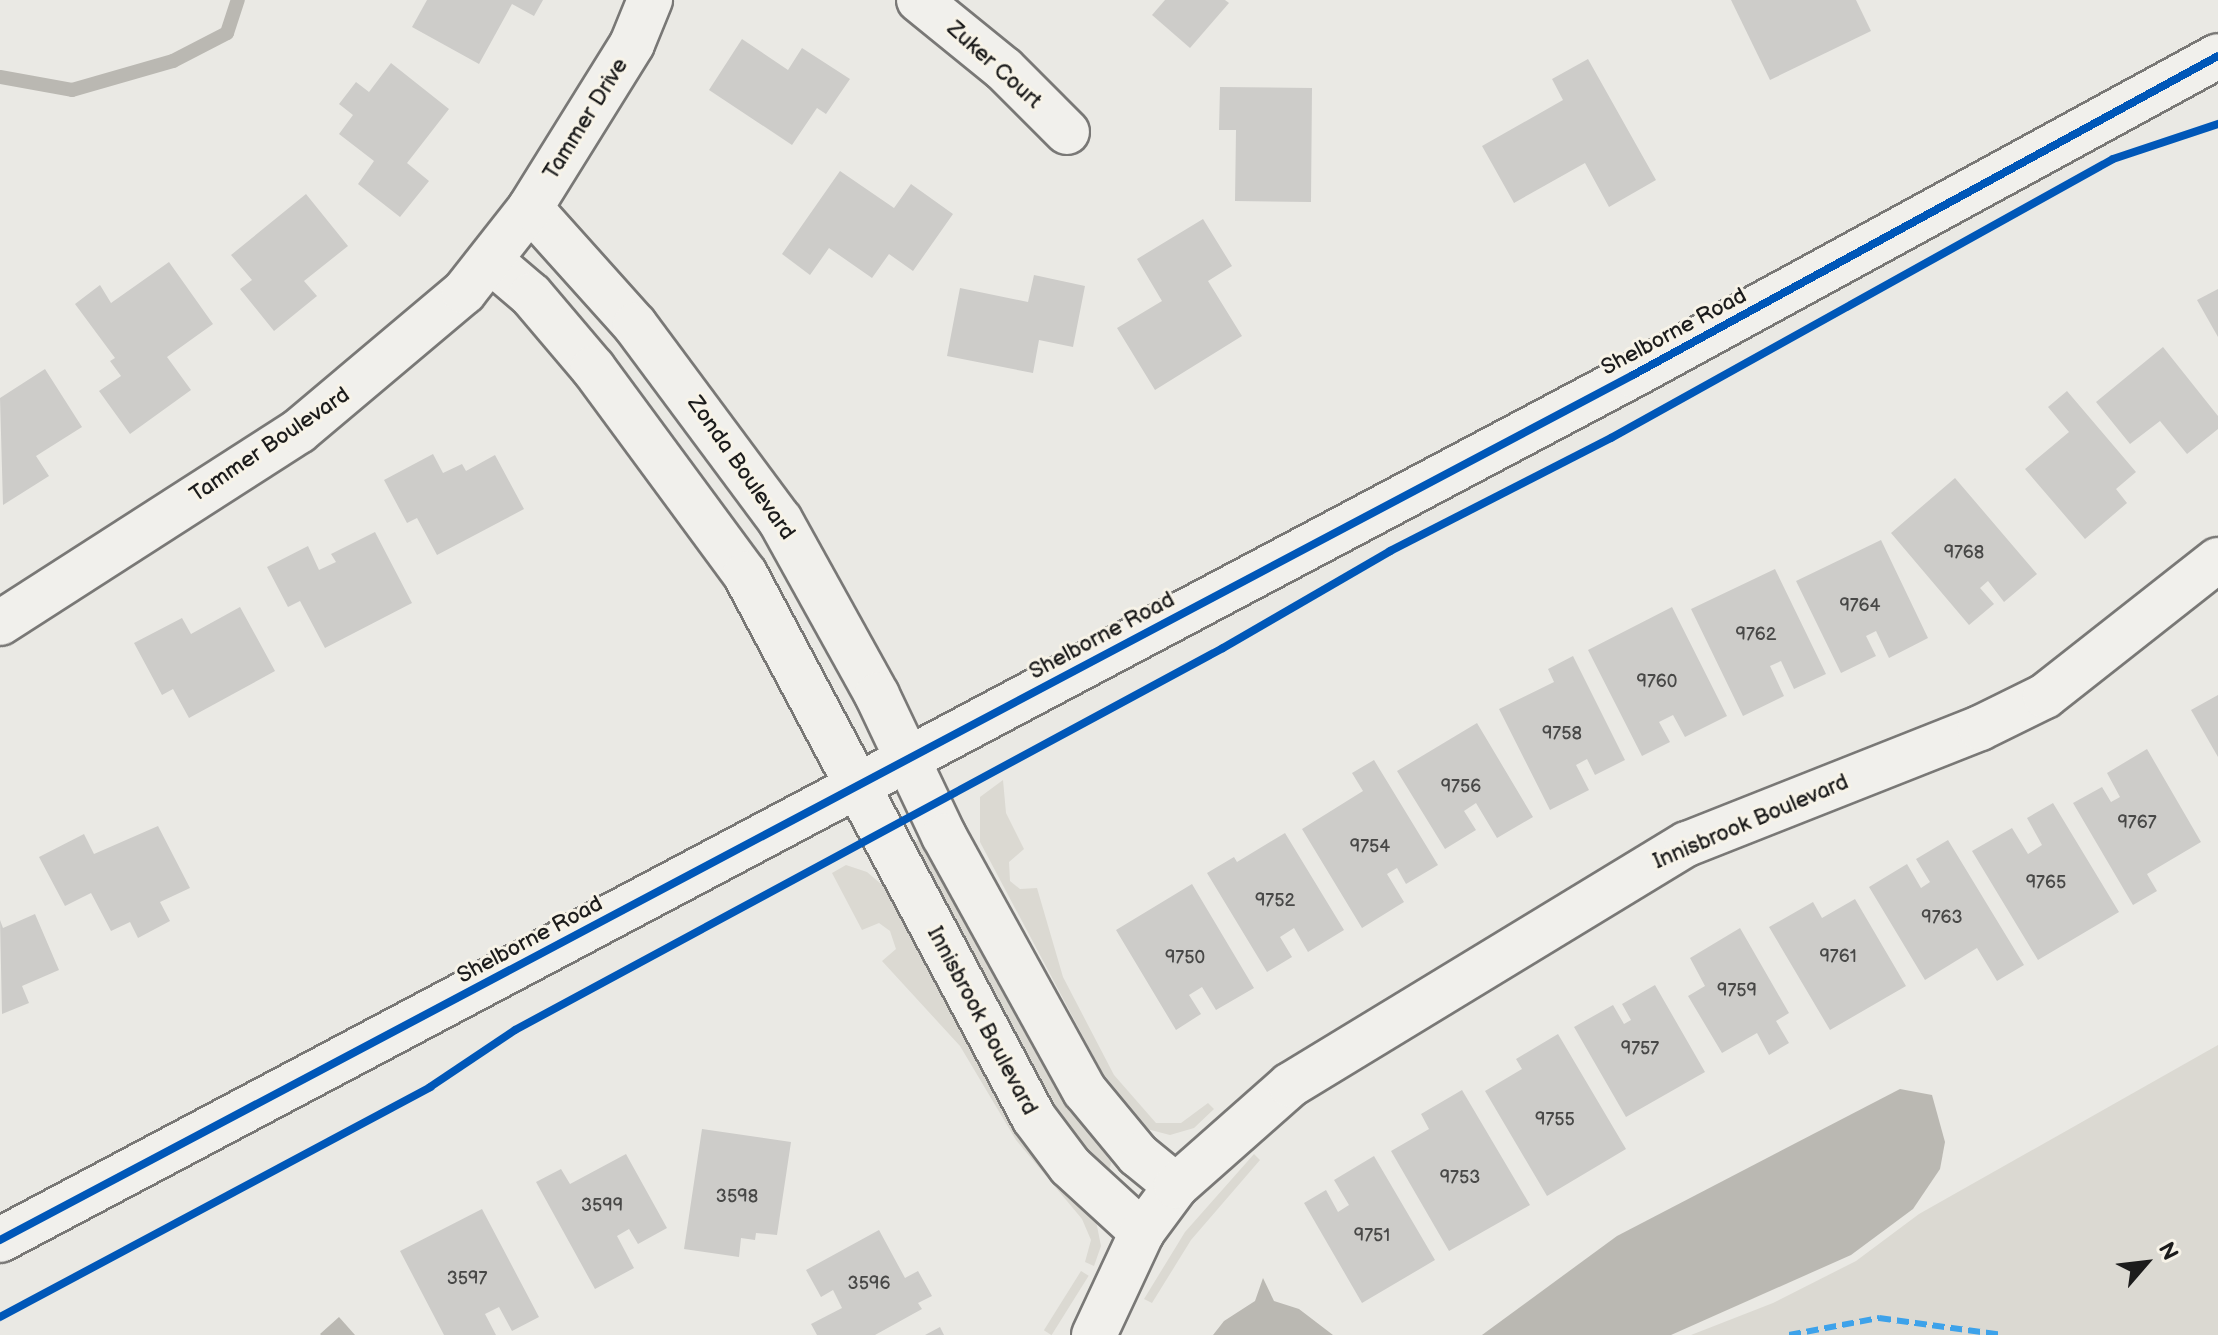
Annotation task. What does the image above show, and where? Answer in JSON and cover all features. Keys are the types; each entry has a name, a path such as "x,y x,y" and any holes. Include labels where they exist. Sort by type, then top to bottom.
{"street":[{"name":"Tammer Drive","path":"511,235 632,44 650,0"},
{"name":"Zuker Court","path":"919,0 1004,69 1067,132"},
{"name":"Shelborne Road","path":"0,1240 1633,375 2218,56"},
{"name":"Tammer Boulevard","path":"0,623 299,431 431,323 511,235"},
{"name":"Zonda Boulevard","path":"511,235 655,350 780,520 908,758"},
{"path":"511,235 531,295 700,508 774,623 857,785"},
{"name":"Innisbrook Boulevard","path":"1094,1335 1142,1232 1176,1186 1290,1085 1612,886 1734,824 2014,714 2078,675 2218,560"},
{"path":"908,758 944,836 1085,1091 1138,1155 1176,1186"},
{"name":"Innisbrook Boulevard","path":"857,785 1034,1118 1070,1166 1142,1232"}],"shaded area":[{"path":"1003,780 1006,813 1024,849 1009,862 1010,881 1020,889 1037,888 1063,977 1114,1075 1156,1123 1181,1123 1208,1103 1214,1109 1194,1128 1170,1135 1147,1129 1102,1072 980,842 980,797"},
{"path":"919,839 927,845 1054,1084 1111,1162 1109,1173 1057,1122 912,845"},
{"path":"846,865 867,872 888,890 1096,1221 1101,1246 1094,1266 1085,1262 1091,1240 1082,1219 1016,1140 960,1046 882,961 896,949 890,931 879,923 862,930 832,873"},
{"path":"2218,1045 2218,1335 1691,1335 1773,1303 1856,1261 1919,1214"},
{"path":"1900,1089 1932,1095 1945,1142 1940,1169 1913,1209 1851,1255 1671,1335 1482,1335 1617,1236"},
{"path":"1254,1154 1260,1160 1191,1240 1152,1303 1144,1299 1185,1232"},
{"path":"1081,1271 1089,1276 1052,1335 1044,1330"},
{"path":"1263,1278 1274,1301 1299,1309 1333,1335 1213,1335 1224,1321 1255,1301"},
{"path":"339,1317 355,1335 320,1334"}],"building":[{"path":"427,0 543,0 534,16 512,4 479,64 412,27"},
{"path":"1165,0 1225,0 1229,3 1190,48 1152,15"},
{"path":"1731,0 1856,0 1871,31 1770,80"},
{"path":"742,39 788,70 802,48 850,79 826,114 817,108 792,145 709,90"},
{"path":"1588,59 1656,180 1609,207 1585,163 1514,203 1482,146 1563,100 1552,79"},
{"path":"391,63 449,109 407,163 429,181 400,217 358,184 374,161 339,134 353,115 339,104 356,82 369,92"},
{"path":"1220,87 1312,88 1311,202 1235,201 1236,130 1219,130"},
{"path":"840,171 894,208 911,184 953,214 913,271 889,254 872,278 829,248 810,275 782,254"},
{"path":"306,194 348,246 304,281 317,296 274,331 240,289 252,280 231,255"},
{"path":"1203,219 1232,266 1208,281 1242,336 1155,390 1117,328 1162,301 1137,259"},
{"path":"169,262 213,324 167,357 191,390 130,434 99,391 121,376 110,361 115,358 75,304 100,285 111,303"},
{"path":"1034,275 1085,286 1073,347 1039,340 1033,373 947,356 960,288 1028,302"},
{"path":"2218,289 2218,337 2197,300"},
{"path":"2163,347 2218,416 2218,429 2187,454 2160,421 2130,444 2096,402"},
{"path":"45,369 82,427 36,456 49,476 3,505 0,398"},
{"path":"2067,391 2136,472 2116,489 2127,503 2085,539 2025,469 2069,432 2048,407"},
{"path":"433,454 443,473 462,464 466,471 495,455 524,509 437,555 417,518 407,523 384,480"},
{"path":"1955,478 2037,574 2004,602 1988,581 1980,588 1994,604 1969,625 1891,533"},
{"path":"375,532 412,603 325,648 300,601 288,607 267,567 308,546 319,570 336,562 331,554"},
{"path":"1881,540 1928,638 1889,658 1876,631 1866,636 1876,656 1841,673 1796,581"},
{"path":"1775,569 1826,674 1794,689 1781,661 1770,666 1784,696 1743,716 1691,609"},
{"path":"240,607 275,671 189,718 173,689 162,695 134,643 182,618 191,634"},
{"path":"1672,607 1727,716 1685,737 1673,715 1659,722 1670,742 1642,756 1588,650"},
{"path":"1573,656 1625,760 1595,775 1587,759 1576,765 1589,790 1550,810 1499,709 1554,682 1548,669"},
{"path":"2218,695 2218,757 2191,710"},
{"path":"1477,723 1533,817 1497,838 1476,803 1464,811 1476,830 1445,849 1397,771"},
{"path":"2147,749 2201,842 2147,874 2157,891 2133,905 2073,803 2102,787 2111,802 2120,797 2107,773"},
{"path":"1374,760 1438,865 1406,884 1397,868 1387,874 1404,902 1362,928 1302,829 1363,791 1352,773"},
{"path":"2053,803 2119,912 2038,960 1972,851 2012,828 2028,854 2042,845 2027,818"},
{"path":"158,826 190,888 160,902 170,921 138,938 130,922 111,931 91,893 65,906 39,857 84,834 94,854"},
{"path":"1285,833 1344,930 1308,952 1294,928 1280,937 1292,957 1267,972 1207,873 1234,857 1237,862"},
{"path":"1948,840 2024,965 1997,981 1977,948 1925,980 1869,887 1907,864 1921,888 1930,882 1916,859"},
{"path":"1192,884 1254,988 1216,1010 1202,987 1189,995 1201,1014 1176,1030 1116,930"},
{"path":"1855,899 1906,986 1830,1030 1769,927 1813,902 1822,918"},
{"path":"35,914 59,970 22,986 29,1003 2,1014 0,920 3,928"},
{"path":"1740,928 1789,1013 1776,1021 1789,1043 1769,1055 1757,1033 1722,1053 1688,996 1705,986 1690,958"},
{"path":"1655,985 1705,1072 1626,1117 1574,1027 1613,1005 1624,1024 1631,1020 1622,1004"},
{"path":"1558,1034 1626,1149 1547,1196 1485,1091 1522,1069 1516,1059"},
{"path":"1462,1090 1530,1205 1449,1251 1391,1151 1429,1129 1421,1114"},
{"path":"702,1129 791,1142 777,1235 756,1233 755,1240 741,1238 739,1257 684,1249"},
{"path":"626,1154 667,1228 638,1244 629,1229 617,1236 634,1268 595,1289 536,1182 561,1169 570,1184"},
{"path":"1374,1156 1435,1260 1362,1303 1304,1203 1326,1190 1338,1212 1349,1205 1334,1180"},
{"path":"482,1209 539,1317 512,1331 499,1307 485,1314 496,1335 444,1335 400,1251"},
{"path":"879,1230 905,1278 918,1271 932,1296 918,1303 922,1309 875,1335 817,1335 811,1324 842,1308 833,1290 821,1297 806,1270"},
{"path":"940,1327 944,1335 925,1335"}],"waterway":[{"path":"0,77 72,90 173,61 227,33 238,0"}],"marked path":[{"path":"1789,1335 1879,1318 2003,1335"}],"cycle path":[{"path":"0,1240 1633,375 2218,56"},
{"path":"0,1317 430,1087 515,1030 1223,648 1390,551 1611,438 2113,159 2218,124"}]}
